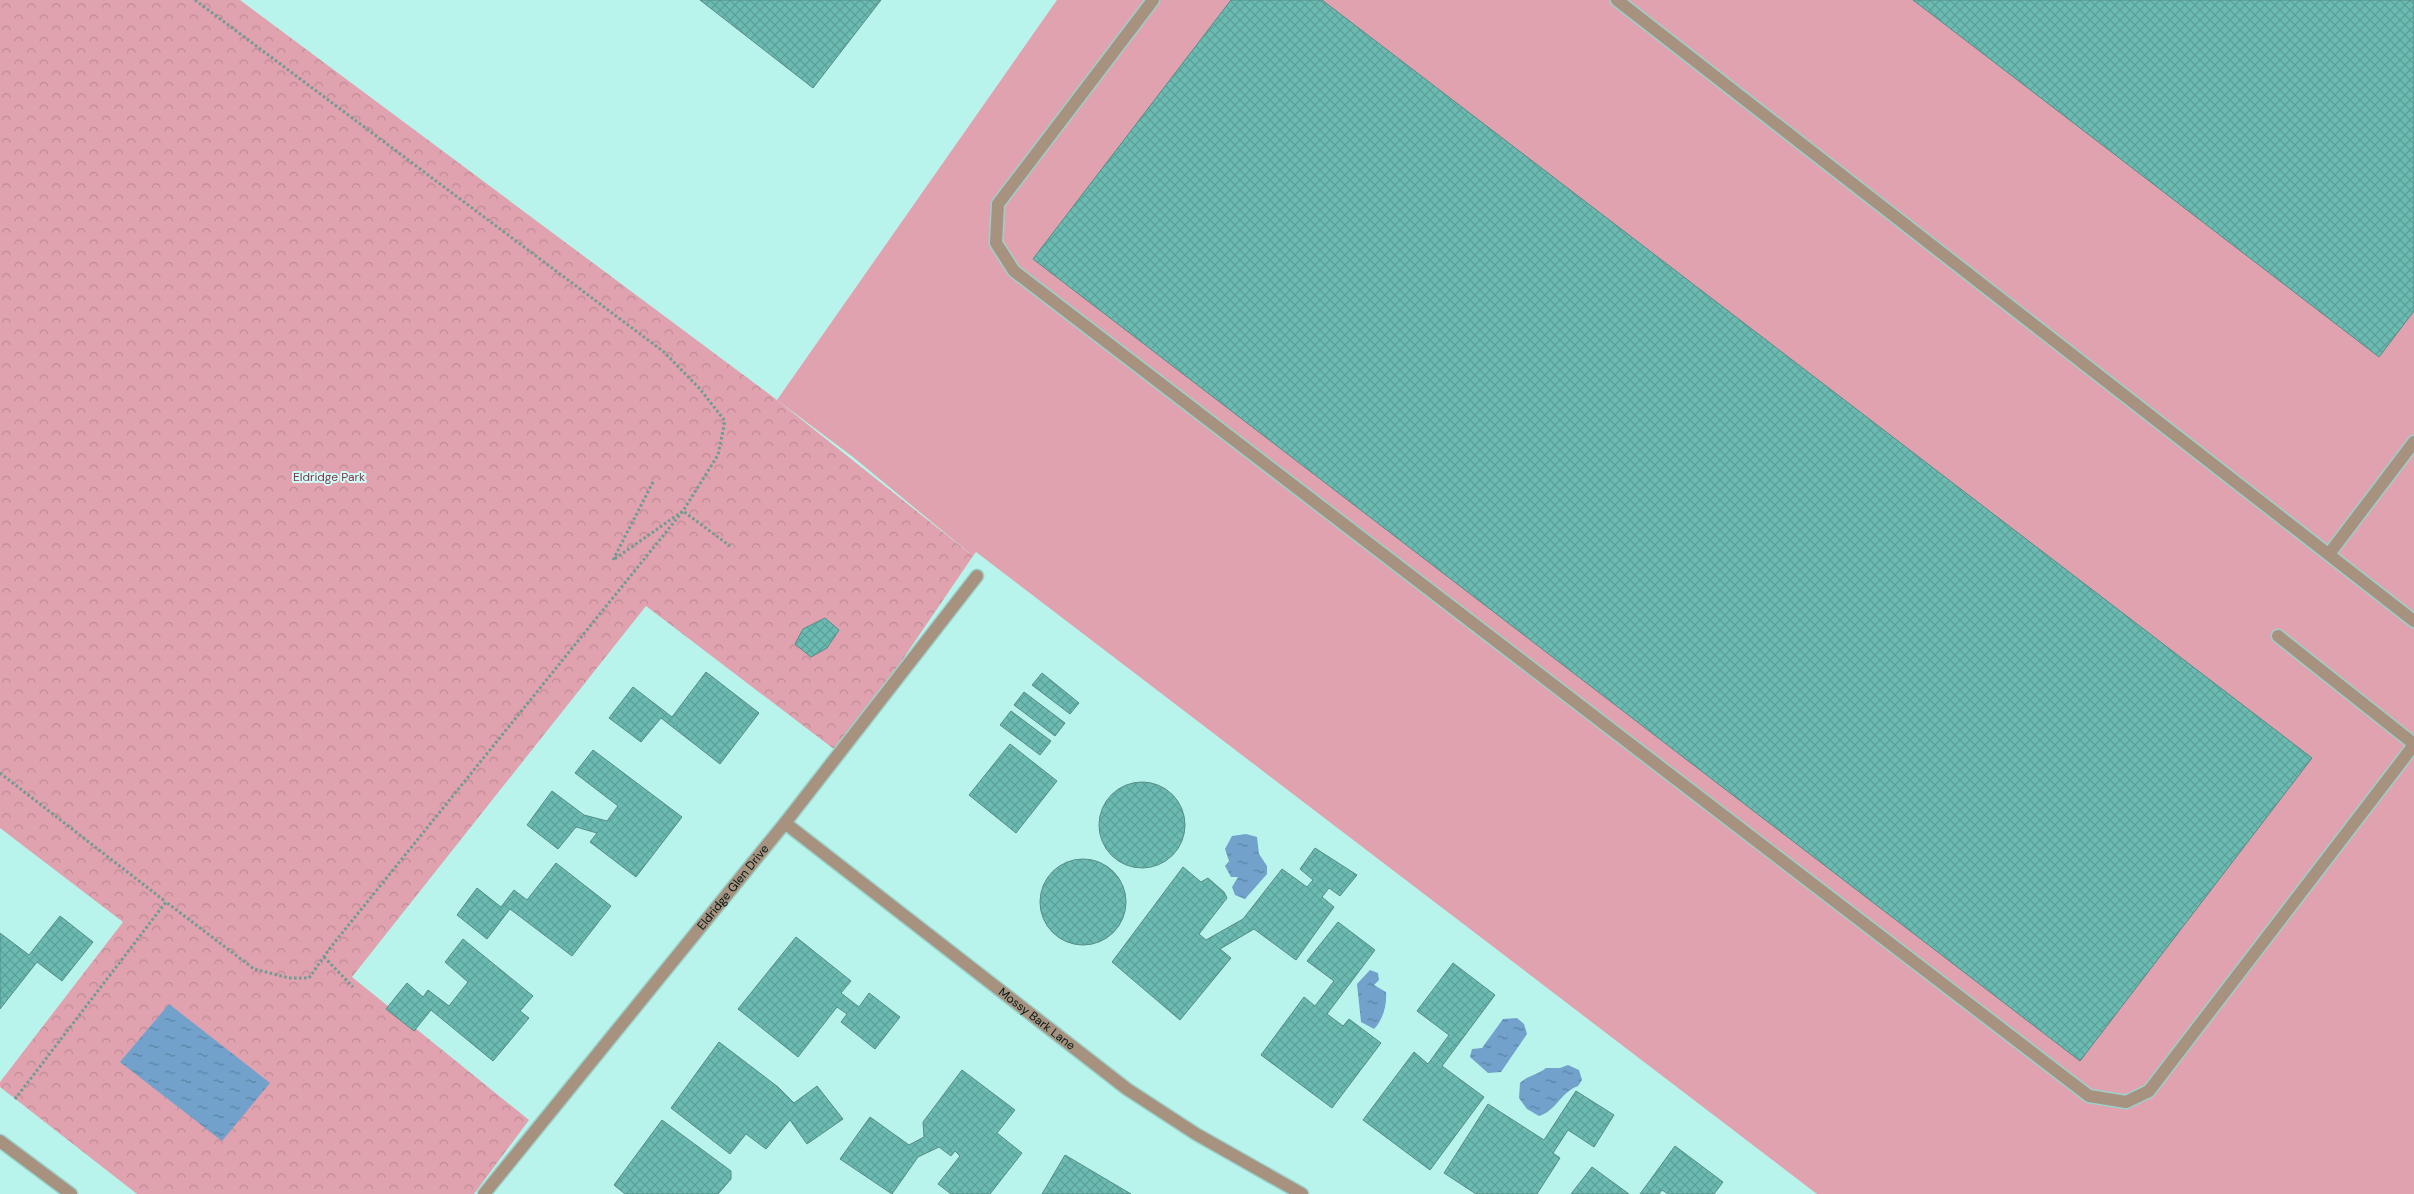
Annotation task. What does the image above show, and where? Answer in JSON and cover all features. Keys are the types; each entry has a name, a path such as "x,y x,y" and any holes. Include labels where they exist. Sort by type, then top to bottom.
{"street":[{"path":"1153,0 998,204 996,243 1014,271 2089,1096 2126,1102 2149,1091 2414,744 2278,636"},
{"path":"1617,0 2414,621"},
{"path":"2329,554 2414,442"},
{"name":"Eldridge Glen Drive","path":"484,1194 785,823 977,576"},
{"name":"Mossy Bark Lane","path":"785,823 1127,1089 1196,1134 1302,1194"},
{"path":"0,1141 71,1194"}],"path":[{"path":"0,774 254,968 290,978 309,978 324,956 683,511 718,454 725,421 694,383 664,352 195,0"},
{"path":"653,482 613,560 683,511"},
{"path":"683,511 730,546"},
{"path":"15,1099 166,902"},
{"path":"324,956 353,987"}],"green space":[{"name":"Eldridge Park","path":"0,0 240,0 777,400 973,556 839,753 646,606 352,977 529,1120 474,1194 137,1194 0,1087 0,1082 123,922 0,828"},
{"path":"1057,0 2414,0 2414,1194 1817,1194 976,552 973,556 853,457 777,400"}],"water":[{"path":"1246,834 1257,837 1259,854 1267,866 1267,874 1245,899 1235,895 1232,887 1238,877 1231,877 1225,866 1229,861 1225,849 1232,836"},
{"path":"1370,970 1378,973 1379,980 1374,985 1386,992 1384,1012 1374,1029 1361,1022 1357,984"},
{"path":"169,1004 270,1083 222,1141 120,1062"},
{"path":"1517,1018 1524,1024 1527,1034 1501,1072 1488,1073 1470,1057 1472,1049 1482,1048 1503,1019"},
{"path":"1568,1065 1579,1070 1582,1080 1578,1086 1567,1093 1545,1114 1539,1116 1527,1109 1519,1098 1520,1083 1546,1068 1560,1068"}],"building":[{"path":"700,0 881,0 813,88"},
{"path":"1231,0 1322,0 2312,758 2080,1061 1033,259"},
{"path":"1913,0 2414,0 2414,311 2379,357"},
{"path":"825,618 839,630 827,648 811,657 795,644 803,629"},
{"path":"706,672 759,713 720,764 661,718 641,742 609,718 633,687 672,717"},
{"path":"1042,673 1079,703 1070,714 1032,685"},
{"path":"1024,692 1065,723 1055,736 1014,705"},
{"path":"1011,711 1051,741 1040,755 1000,725"},
{"path":"1010,744 1057,781 1016,833 969,795"},
{"path":"593,750 682,817 636,877 590,842 597,833 576,827 558,849 527,825 552,791 584,815 607,821 618,806 575,773"},
{"path":"1142,782 1158,786 1172,795 1181,809 1185,825 1181,841 1172,855 1158,864 1142,868 1126,864 1112,855 1103,841 1099,825 1103,809 1112,795 1126,786"},
{"path":"1315,848 1357,875 1340,896 1329,888 1322,897 1334,907 1296,960 1254,929 1220,949 1231,958 1180,1020 1112,962 1183,867 1201,882 1208,878 1224,892 1227,898 1199,934 1206,940 1243,919 1282,869 1307,887 1313,880 1300,869"},
{"path":"1083,859 1099,862 1107,866 1119,878 1123,886 1126,902 1123,918 1119,926 1107,938 1099,942 1083,945 1067,942 1059,938 1047,926 1043,918 1040,902 1043,886 1047,878 1059,866 1067,862"},
{"path":"556,863 611,906 572,956 510,909 487,939 457,915 477,888 501,907 514,890 527,900"},
{"path":"60,916 93,942 62,981 37,962 0,1009 0,933 29,955"},
{"path":"1338,922 1375,950 1327,1014 1343,1026 1349,1019 1381,1043 1332,1108 1261,1055 1304,997 1315,1006 1334,981 1307,961"},
{"path":"796,937 851,981 841,993 859,1007 869,993 900,1017 875,1049 841,1022 847,1014 837,1007 798,1057 738,1009"},
{"path":"463,939 533,996 520,1011 529,1018 493,1061 431,1010 414,1031 386,1009 407,983 423,997 428,990 449,1006 468,982 445,962"},
{"path":"1453,963 1495,995 1442,1066 1484,1097 1430,1170 1363,1120 1414,1052 1428,1064 1449,1035 1417,1011"},
{"path":"719,1042 778,1087 794,1103 817,1086 843,1119 807,1144 790,1120 766,1149 746,1134 730,1154 671,1108"},
{"path":"962,1070 1015,1110 997,1133 1022,1153 990,1194 951,1194 938,1184 960,1156 955,1151 951,1156 939,1147 918,1157 892,1194 840,1159 870,1117 909,1145 924,1137 923,1122"},
{"path":"1576,1091 1614,1115 1594,1147 1568,1130 1553,1153 1560,1158 1537,1194 1476,1194 1444,1173 1488,1104 1544,1140"},
{"path":"662,1120 731,1171 731,1179 718,1194 625,1194 614,1185"},
{"path":"1675,1146 1723,1182 1714,1194 1668,1194 1662,1190 1659,1194 1640,1194"},
{"path":"1065,1155 1131,1194 1042,1194"},
{"path":"1592,1167 1629,1194 1571,1194"}]}
